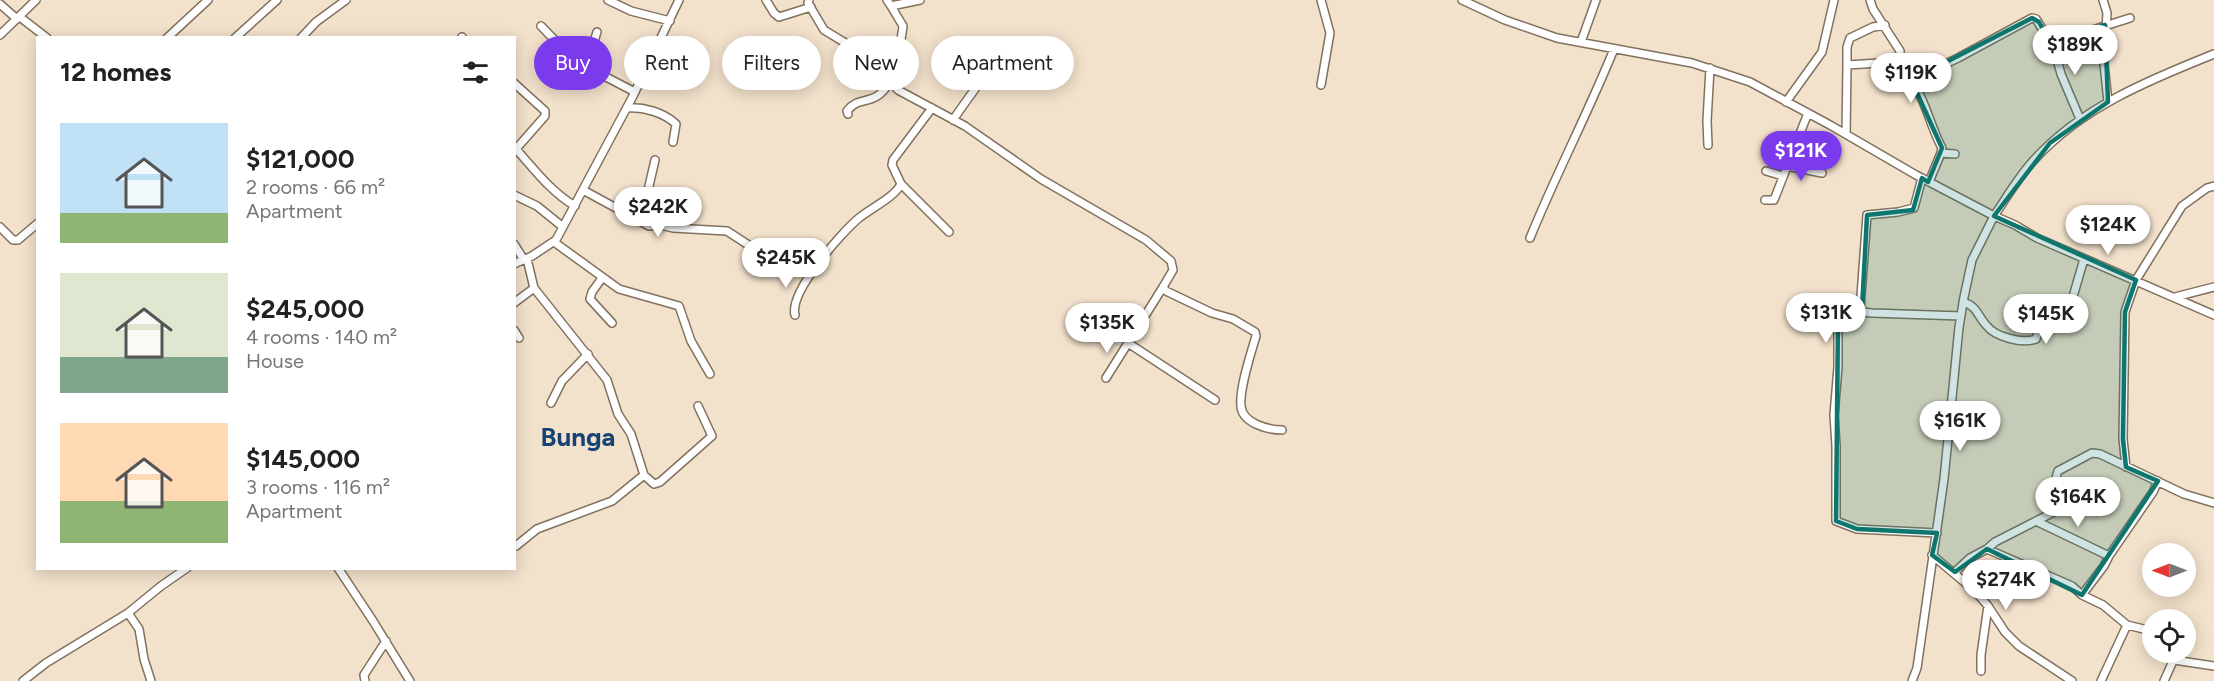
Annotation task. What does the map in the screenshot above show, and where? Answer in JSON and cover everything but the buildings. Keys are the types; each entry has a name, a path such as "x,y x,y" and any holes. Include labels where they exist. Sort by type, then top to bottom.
{"street":[{"path":"0,35 36,0"},
{"path":"169,36 208,0"},
{"path":"237,36 277,0"},
{"path":"303,36 316,22 346,0"},
{"path":"608,0 631,11 670,21"},
{"path":"516,263 554,242 627,108 679,0"},
{"path":"766,0 779,17 810,3 824,30 834,36"},
{"path":"901,36 903,26 889,3 920,0"},
{"path":"1321,0 1330,33 1321,85"},
{"path":"1462,0 1505,20 1557,38 1710,68 1750,82 1926,180 2037,238 2214,315"},
{"path":"1581,42 1596,0"},
{"path":"1786,102 1822,52 1834,0"},
{"path":"1860,309 1867,215 1914,208 1942,148 1923,101 1900,57 1900,51 1873,9 1870,0"},
{"path":"2103,0 2107,13 2104,64 2108,102"},
{"path":"0,4 43,36"},
{"path":"1911,80 1958,58 2032,18 2039,22 2049,40 2052,41 2061,74 2080,119"},
{"path":"2052,41 2062,40 2130,18"},
{"path":"1846,134 1847,47 1850,38 1874,27 1885,25"},
{"path":"541,26 551,36"},
{"path":"596,36 597,32"},
{"path":"1530,238 1572,142 1587,114 1614,48"},
{"path":"1912,681 1917,668 1937,533 1961,316 1972,260 1994,216 2032,162 2050,143 2080,119 2108,102 2175,69 2214,54"},
{"path":"1847,65 1879,63 1900,57"},
{"path":"1708,146 1710,68"},
{"path":"612,80 635,92"},
{"path":"516,85 545,111 545,116 516,149 562,198 575,206"},
{"path":"848,114 847,111 853,104 875,99 885,90"},
{"path":"898,90 953,120 1041,179 1146,240 1171,261 1173,270 1106,378"},
{"path":"953,120 976,90"},
{"path":"627,108 636,107 656,112 672,121 676,124 673,142"},
{"path":"932,108 893,160 892,165 901,184 949,232"},
{"path":"1765,200 1774,200 1808,113"},
{"path":"1941,153 1955,154"},
{"path":"638,221 646,199 655,160"},
{"path":"1787,166 1822,173"},
{"path":"1766,171 1783,176"},
{"path":"795,315 794,305 798,292 843,233 878,203 898,190 901,184"},
{"path":"2126,467 2123,439 2125,312 2136,280 2182,206 2207,188 2214,186"},
{"path":"583,190 649,226 727,231 750,246"},
{"path":"516,196 537,206 563,227"},
{"path":"0,227 13,240 18,240 36,225"},
{"path":"554,242 602,278 627,293 679,306 691,340 710,374"},
{"path":"516,246 526,259 534,288 607,380 618,414 631,434 644,475 651,482 657,484 712,436 698,406"},
{"path":"1963,302 1972,304 1986,325 1995,333 2029,341 2036,339 2044,312 2054,315 2070,307 2084,259"},
{"path":"602,278 590,295 590,299 612,323"},
{"path":"1163,287 1166,291 1212,313 1233,319 1255,332 1256,336 1247,364 1241,406 1243,414 1252,422 1265,428 1282,430"},
{"path":"2175,297 2214,287"},
{"path":"516,302 534,288"},
{"path":"1937,533 1857,529 1836,521 1834,415 1838,367 1838,317 1840,309 1847,307 1872,313 1961,316"},
{"path":"1128,343 1215,400"},
{"path":"551,403 562,381 588,354"},
{"path":"1955,572 1970,558 1995,542 2056,511 2058,508 2056,474 2062,468 2092,453 2100,454 2184,494 2214,503"},
{"path":"516,546 537,530 612,501 644,475"},
{"path":"2082,595 2104,566 2158,481"},
{"path":"2036,521 2109,556"},
{"path":"1987,549 2072,586 2082,595 2103,605 2127,625 2142,629"},
{"path":"1932,555 1955,572 1988,606 2005,632 2019,646 2072,681"},
{"path":"23,681 46,663 128,613 184,570"},
{"path":"339,570 410,681"},
{"path":"1981,671 1988,606"},
{"path":"128,613 139,629 144,659 151,681"},
{"path":"2101,681 2127,625"},
{"path":"365,681 364,675 386,641"},
{"path":"2196,661 2214,666"},
{"path":"2164,681 2173,663"}],"highlighted area":[{"path":"2032,18 2039,22 2051,43 2105,25 2108,102 2050,143 1994,216 2136,280 2125,312 2123,439 2126,467 2158,481 2082,595 1987,549 1955,572 1932,555 1937,533 1857,529 1836,521 1838,317 1840,309 1862,309 1867,215 1913,210 1922,178 1928,182 1942,148 1911,80"}],"district":[{"name":"Bunga","path":"578,437"}]}
